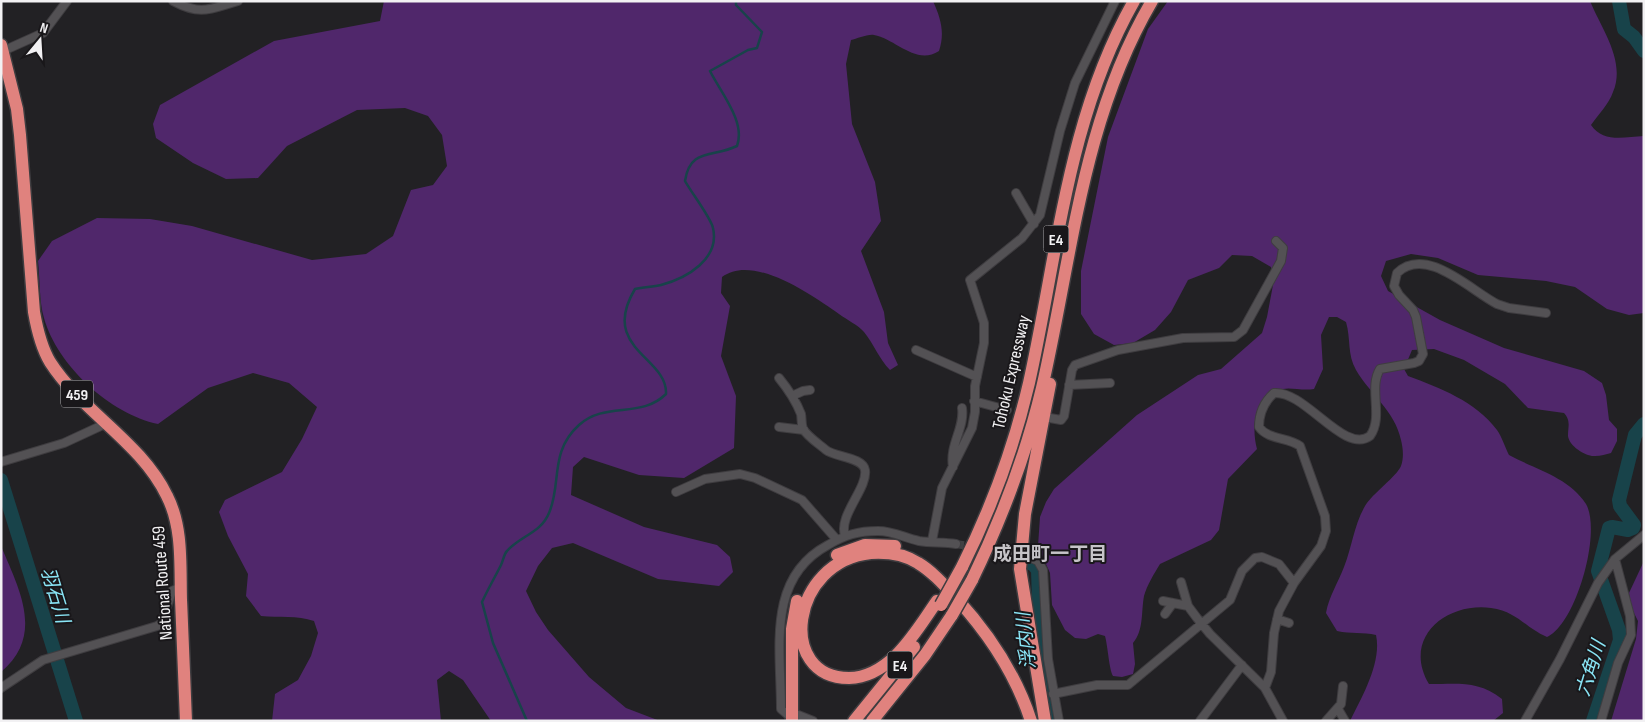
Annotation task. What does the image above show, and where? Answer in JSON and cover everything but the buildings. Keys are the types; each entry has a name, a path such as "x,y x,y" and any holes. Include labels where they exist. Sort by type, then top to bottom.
{"highway":[{"name":"Tohoku Expressway","path":"854,721 913,648 985,518 1008,457 1029,382 1062,205 1079,135 1103,65 1134,1"},
{"name":"Tohoku Expressway","path":"872,721 925,655 952,615 972,580 1008,499 1042,388 1076,209 1104,105 1129,45 1152,1"},
{"name":"National Route 459","path":"2,48 17,109 32,294 37,327 50,361 105,424 143,461 167,495 174,513 178,529 186,721"},
{"path":"1044,721 1022,592 1020,550 1050,389 1076,209"},
{"path":"793,717 792,629 802,591 813,574 832,557 854,547 878,544 916,552 944,573 996,633 1019,672 1044,721"},
{"path":"939,603 892,659 871,673 849,678 827,673 810,658 805,648 802,628 805,605 815,584 833,566 861,554 887,552 908,558 928,570 973,616 1010,672 1031,721"}],"street":[{"path":"2,48 43,33 66,1"},
{"path":"173,1 198,11 216,9 238,1"},
{"path":"932,541 942,488 974,422 974,401 984,342 984,323 970,280 1011,248 1034,224 1043,205 1053,155 1074,83 1115,1"},
{"path":"1016,193 1034,224"},
{"path":"1050,418 1061,420 1064,416 1072,370 1075,365 1118,350 1183,338 1234,337 1243,330 1281,261 1283,248 1276,241"},
{"path":"1265,688 1271,672 1277,619 1294,583 1321,546 1326,524 1300,446 1295,442 1266,434 1259,427 1262,412 1272,395 1278,393 1306,405 1329,426 1345,435 1360,439 1370,436 1375,424 1376,378 1380,369 1414,363 1419,361 1422,354 1413,310 1394,286 1397,273 1408,265 1418,263 1431,265 1497,304 1509,308 1546,313"},
{"path":"916,350 977,377"},
{"path":"779,378 792,396 802,416 804,430"},
{"path":"1069,384 1110,382"},
{"path":"792,396 810,390"},
{"path":"974,401 1007,410"},
{"path":"953,467 951,456 964,417 962,408"},
{"path":"2,461 64,443 105,424"},
{"path":"780,427 804,430 828,452 849,458 864,467 866,471 863,481 844,526 845,535"},
{"path":"676,492 705,479 740,474 755,478 802,500 837,540"},
{"path":"813,721 793,717 780,709 781,613 784,594 794,573 803,562 837,540 845,535 860,531 885,531 920,541 956,544"},
{"path":"1525,721 1580,622 1593,591 1615,559 1644,536"},
{"path":"1006,552 1016,554"},
{"path":"1026,556 1038,561 1043,570 1048,659 1059,721"},
{"path":"1053,694 1097,684 1128,685 1230,600 1242,571 1255,558 1262,557 1279,564 1294,583"},
{"path":"1602,721 1618,663 1631,635 1630,616 1615,559"},
{"path":"1181,582 1188,606 1202,624 1265,688 1284,721"},
{"path":"1,688 43,660 157,626 162,623 172,591 181,587"},
{"path":"1163,601 1188,606"},
{"path":"1165,614 1173,603"},
{"path":"1277,619 1289,623"},
{"path":"1200,721 1242,665"},
{"path":"1326,721 1338,709 1343,686"},
{"path":"1338,709 1345,721"}],"shaded area":[{"path":"384,1 933,1 936,8 942,32 939,51 931,55 914,54 882,37 868,35 851,40 846,64 852,124 875,182 881,221 861,251 884,312 888,343 898,365 890,370 862,329 799,288 766,273 750,270 735,271 722,277 721,293 730,306 721,356 736,396 734,448 684,478 639,475 584,457 573,467 571,495 644,527 717,545 730,557 733,572 719,586 658,579 573,543 552,548 538,566 526,591 536,612 548,630 589,677 626,708 660,721 491,721 463,680 449,671 437,680 441,721 272,721 275,694 298,680 311,656 318,633 314,621 308,619 261,616 246,596 248,574 228,536 219,512 225,500 282,472 302,439 317,407 289,383 253,373 208,388 158,424 140,419 104,398 73,370 51,336 44,318 40,297 38,261 52,241 97,218 150,219 192,226 312,260 366,254 393,236 411,190 433,185 447,166 442,135 428,116 405,108 357,110 287,146 258,178 226,179 193,163 156,138 153,124 160,105 274,41 380,21"},
{"path":"1168,1 1590,1 1606,34 1615,57 1616,80 1609,101 1591,125 1596,131 1608,137 1644,136 1644,313 1629,315 1607,309 1575,287 1546,281 1478,275 1438,258 1411,254 1386,261 1381,276 1388,291 1440,320 1504,348 1584,371 1602,383 1606,395 1609,420 1617,429 1617,441 1611,453 1597,456 1587,455 1578,450 1569,440 1568,421 1564,413 1528,408 1505,384 1464,360 1434,349 1412,350 1404,369 1408,376 1468,403 1497,430 1509,455 1561,480 1579,495 1586,504 1590,517 1591,535 1583,576 1568,615 1558,629 1547,637 1508,613 1491,608 1474,608 1458,611 1444,618 1433,627 1425,639 1421,652 1422,668 1429,684 1467,684 1493,693 1502,699 1503,713 1493,721 1350,721 1374,668 1377,645 1376,635 1337,631 1326,613 1327,607 1342,573 1361,513 1368,501 1399,470 1403,453 1398,430 1388,411 1362,379 1353,364 1346,322 1337,317 1329,317 1321,335 1323,369 1314,389 1283,389 1273,392 1260,404 1254,431 1257,449 1228,479 1219,530 1211,540 1160,564 1153,576 1144,596 1141,627 1133,643 1135,664 1133,674 1122,677 1113,676 1105,636 1098,634 1086,639 1075,638 1065,630 1052,605 1050,573 1038,546 1040,517 1054,489 1137,415 1198,375 1221,369 1262,333 1267,317 1273,285 1271,267 1252,256 1232,255 1219,268 1188,280 1171,312 1155,330 1133,343 1114,345 1094,334 1081,314 1081,271 1108,137 1148,29"},
{"path":"1,546 21,595 25,627 22,643 14,658 1,672"},
{"path":"1644,561 1644,721 1611,721 1636,639 1638,621 1631,607 1629,593"}],"waterway":[{"path":"527,721 493,643 482,602 506,552 536,530 549,513 553,502 560,457 563,446 570,435 589,418 611,411 646,406 656,402 666,394 664,381 657,370 630,339 625,326 626,309 635,289 671,282 691,272 706,258 711,249 714,239 713,228 685,181 692,163 697,159 737,146 739,137 735,118 710,71 748,50 757,48 762,32 736,5 736,1"},
{"name":"六角川","path":"1619,1 1624,29 1634,37 1644,51"},
{"name":"六角川","path":"1593,721 1620,640 1619,630 1598,571 1609,528 1628,530 1633,528 1634,525 1620,506 1619,500 1635,435 1644,424"},
{"name":"羽石川","path":"1,480 76,721"},
{"name":"浮内川","path":"1027,562 1033,564 1038,570 1040,634 1055,721"}],"tunnel":[{"path":"956,544 1007,552"}],"district":[{"name":"成田町一丁目","path":"1050,553"}]}
